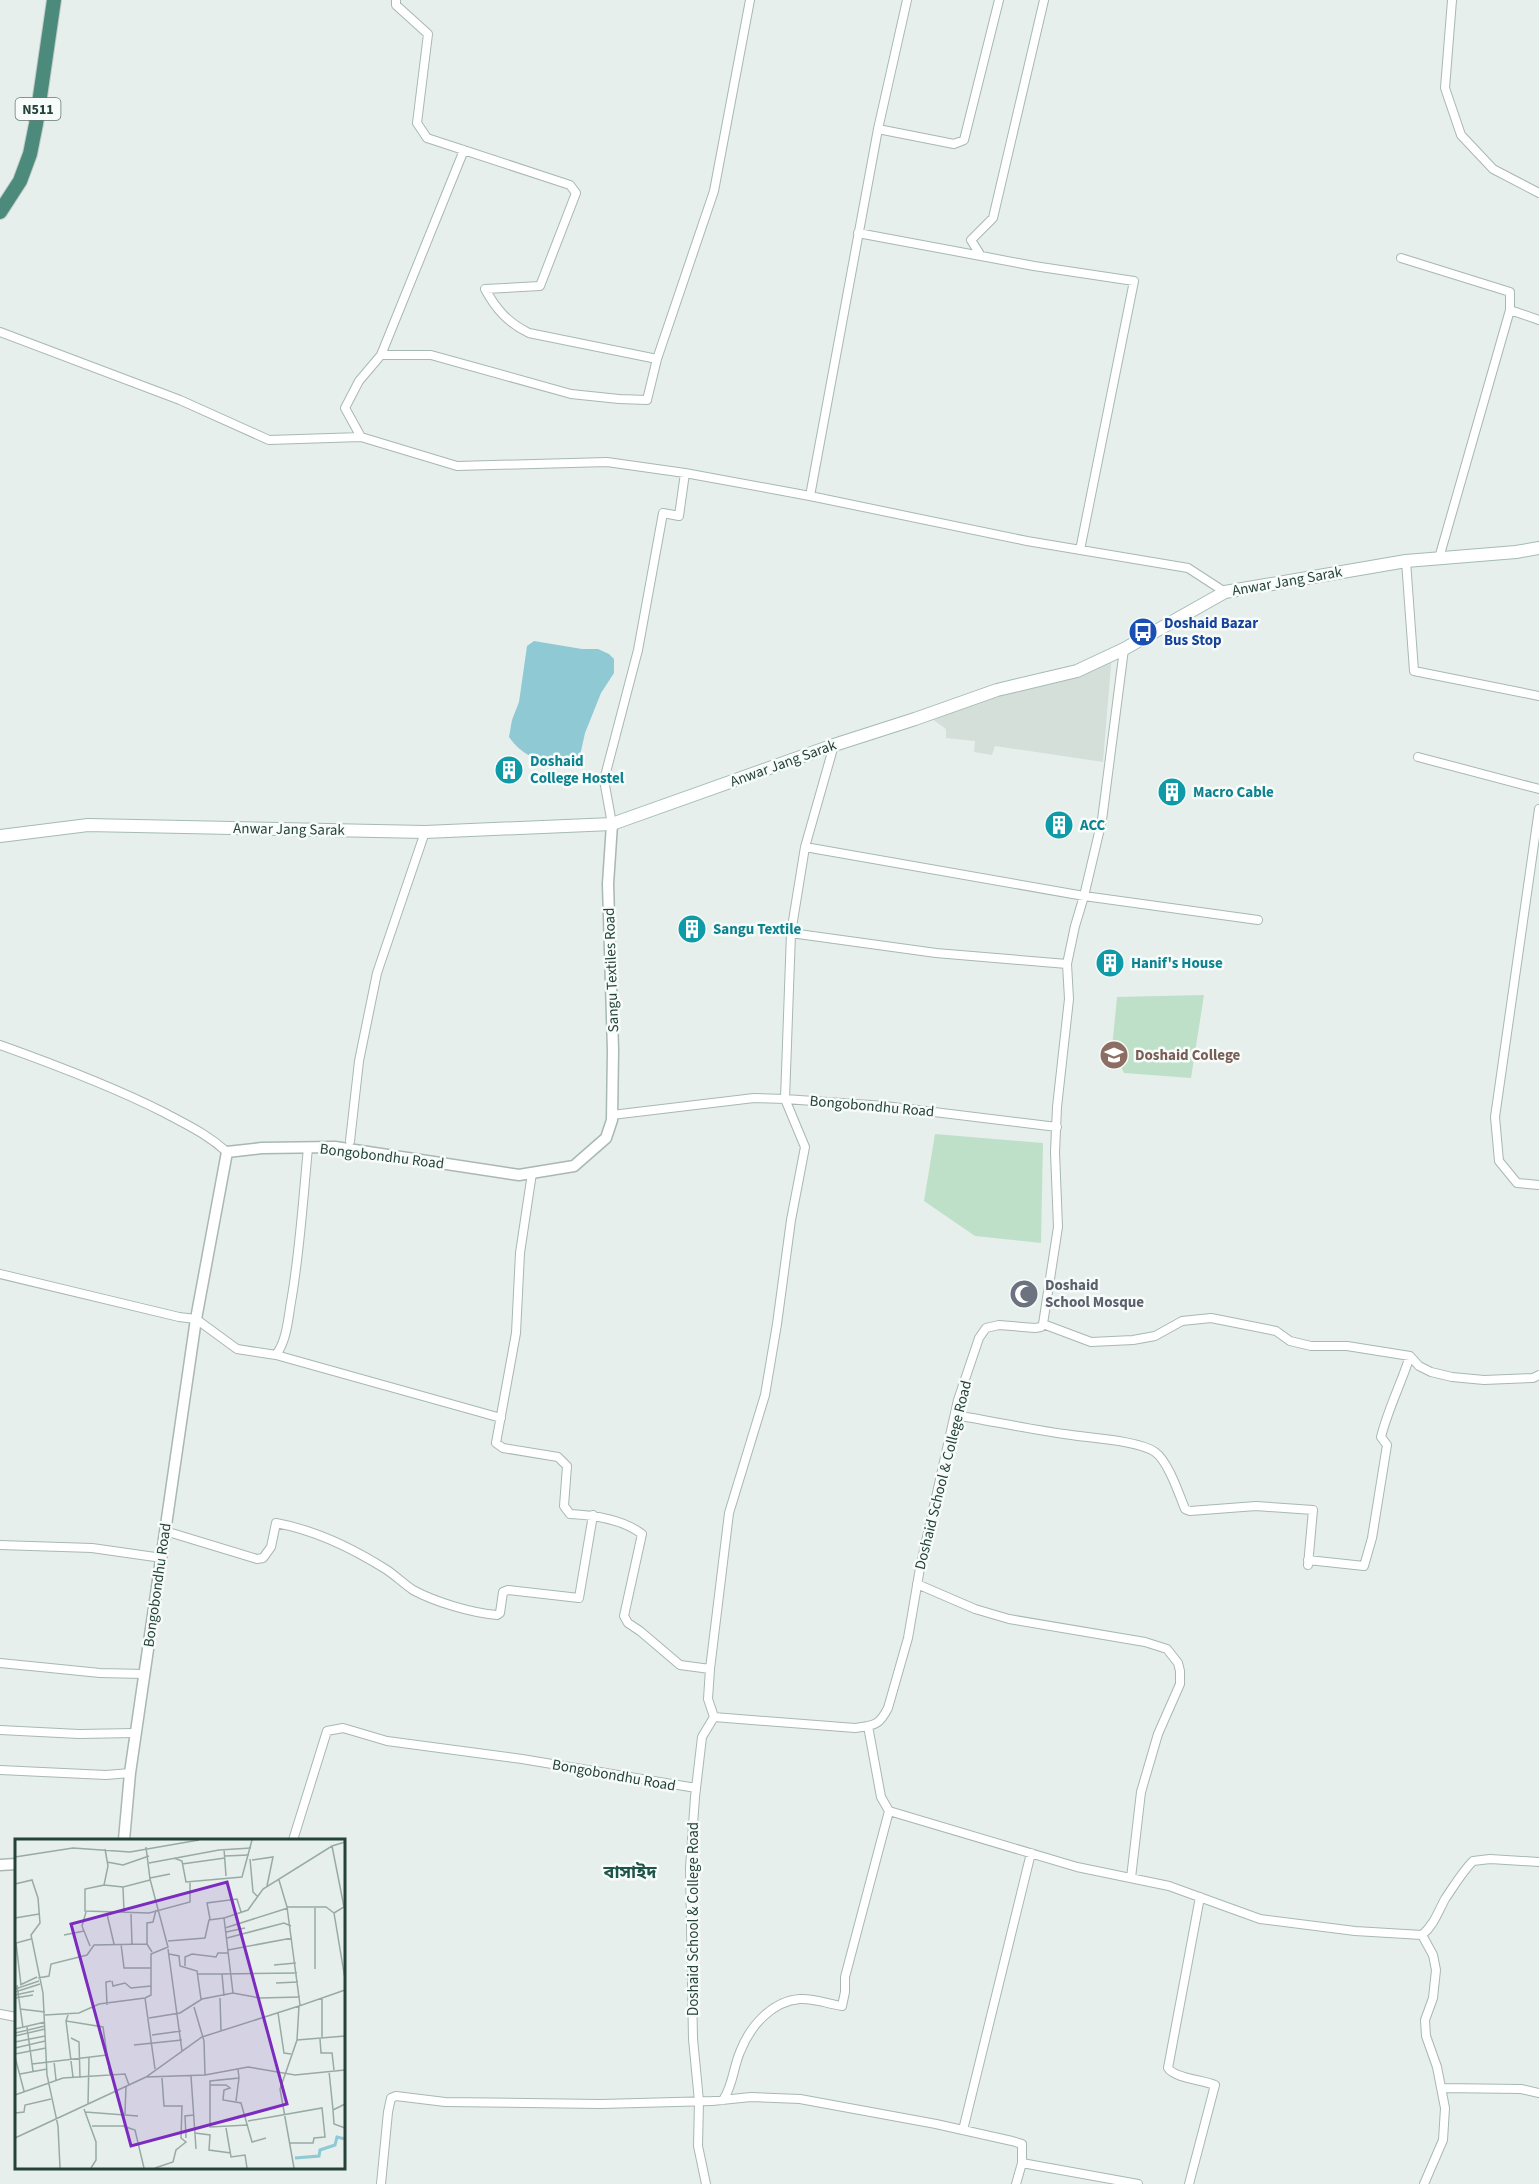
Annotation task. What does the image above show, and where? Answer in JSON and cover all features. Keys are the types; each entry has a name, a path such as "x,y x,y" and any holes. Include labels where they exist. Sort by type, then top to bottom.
{"highway":[{"name":"N511","path":"0,212 20,181 30,154 54,0"}],"main road":[{"name":"Anwar Jang Sarak","path":"0,836 88,825 425,832 612,825 834,744 997,690 1077,671 1124,649 1224,592 1406,561 1539,548"}],"street":[{"path":"396,0 396,5 428,34 417,123 427,138 570,185 576,193 540,286 485,289 494,305 512,325 529,333 657,359"},
{"path":"381,355 431,355 571,394 647,400 657,359 714,190 750,0"},
{"path":"810,496 878,129 907,0"},
{"path":"878,129 954,144 964,140 999,0"},
{"path":"981,256 971,240 993,218 1044,0"},
{"path":"1452,0 1445,88 1461,135 1493,169 1539,193"},
{"path":"361,437 345,408 359,381 381,355 464,150"},
{"path":"858,233 1034,266 1134,281 1080,550"},
{"path":"1401,258 1510,292 1510,310 1439,558"},
{"path":"1510,310 1539,320"},
{"path":"0,332 180,400 269,440 361,437 457,466 607,462 685,473 810,496 1027,541 1188,568 1224,592"},
{"path":"612,825 604,780 638,650 663,513 679,516 685,473"},
{"path":"1406,561 1414,671 1539,696"},
{"path":"1124,649 1105,798 1067,964 1069,999 1055,1152 1058,1227 1043,1324 1091,1342 1132,1340 1155,1336 1182,1321 1211,1318 1276,1331 1290,1341 1311,1346 1347,1346 1410,1356 1419,1366 1431,1372 1452,1377 1484,1380 1536,1376"},
{"path":"834,744 805,847 790,933 785,1099 805,1147 791,1220 765,1395 729,1513 710,1669 708,1699 714,1717 855,1728 868,1726 881,1797 889,1811 1077,1867 1169,1886 1260,1918 1355,1931 1422,1935 1430,1928 1444,1901 1473,1861 1490,1858 1539,1863"},
{"path":"1419,757 1539,789"},
{"path":"1539,809 1495,1117 1499,1161 1517,1183 1539,1185"},
{"name":"Sangu Textiles Road","path":"612,825 608,884 613,1050 612,1115"},
{"path":"350,1141 359,1061 377,973 425,832"},
{"path":"805,847 1084,896 1258,920"},
{"path":"1528,897 1539,897"},
{"path":"790,933 936,952 1067,964"},
{"path":"0,1045 64,1068 143,1102 210,1137 227,1152"},
{"name":"Bongobondhu Road","path":"124,1839 135,1733 196,1319 227,1152 262,1148 335,1147 519,1175 574,1166 606,1138 612,1115 754,1098 885,1106 1056,1127"},
{"path":"276,1355 286,1329 298,1262 308,1148"},
{"path":"532,1173 520,1253 516,1333 496,1443 503,1448 558,1457 567,1466 564,1506 570,1514 593,1515 633,1527 642,1534 624,1616 628,1623 680,1665 710,1669"},
{"path":"0,1274 179,1317 196,1319 237,1349 276,1355 501,1418"},
{"name":"Doshaid School & College Road","path":"868,1726 876,1725 888,1708 908,1638 917,1584 955,1415 979,1338 986,1328 999,1325 1035,1328 1043,1324"},
{"path":"955,1415 1129,1443 1152,1450 1158,1454 1170,1474 1185,1509 1190,1511 1256,1506 1313,1510 1308,1563 1364,1566 1372,1538 1387,1445 1381,1437 1388,1410 1410,1356"},
{"path":"165,1531 257,1559 263,1558 271,1547 276,1524 287,1525 331,1539 430,1598 497,1615 500,1613 503,1592 508,1590 579,1599 593,1515"},
{"path":"0,1545 102,1549 162,1558"},
{"path":"917,1584 975,1609 1009,1619 1145,1642 1167,1649 1178,1663 1180,1684 1158,1734 1141,1792 1131,1878"},
{"path":"0,1663 100,1673 144,1674"},
{"name":"Doshaid School & College Road","path":"706,2184 698,2146 699,2101 691,1993 690,1868 702,1737 714,1717"},
{"name":"Bongobondhu Road","path":"293,1839 327,1731 343,1728 387,1741 522,1759 696,1788"},
{"path":"0,1730 79,1734 135,1733"},
{"path":"0,1770 106,1775 130,1773"},
{"path":"723,2100 728,2092 740,2050 758,2021 779,2004 800,1999 842,2006 845,1977 889,1811"},
{"path":"963,2130 1031,1853"},
{"path":"0,1865 15,1864"},
{"path":"1189,2184 1215,2087 1202,2080 1175,2075 1168,2068 1200,1897"},
{"path":"1422,1935 1433,1955 1437,1970 1433,1998 1425,2020 1426,2036 1437,2067 1445,2108 1443,2140 1424,2184"},
{"path":"0,2014 15,2017"},
{"path":"1441,2088 1521,2089 1539,2092"},
{"path":"381,2184 389,2102 396,2096 445,2102 601,2104 751,2097 800,2099 963,2130 1022,2144 1022,2163 1016,2184"},
{"path":"1022,2163 1138,2184"}],"shaded area":[{"path":"1112,654 1103,762 995,746 992,755 974,752 975,741 946,738 946,729 932,719"}],"green space":[{"path":"1204,995 1191,1078 1124,1073 1112,1048 1117,997"},
{"path":"935,1134 1043,1143 1041,1243 975,1236 924,1201"}],"water":[{"path":"534,641 582,649 598,649 614,659 614,673 601,693 585,733 576,765 538,760 522,751 509,737 519,702 527,646"}],"place":[{"name":"Doshaid Bazar Bus Stop","path":"1143,632"},
{"name":"Doshaid College Hostel","path":"509,770"},
{"name":"Macro Cable","path":"1172,792"},
{"name":"ACC","path":"1059,825"},
{"name":"Sangu Textile","path":"692,929"},
{"name":"Hanif's House","path":"1110,963"},
{"name":"Doshaid College","path":"1114,1055"},
{"name":"Doshaid School Mosque","path":"1024,1294"}],"district":[{"name":"বাসাইদ","path":"630,1872"}]}
